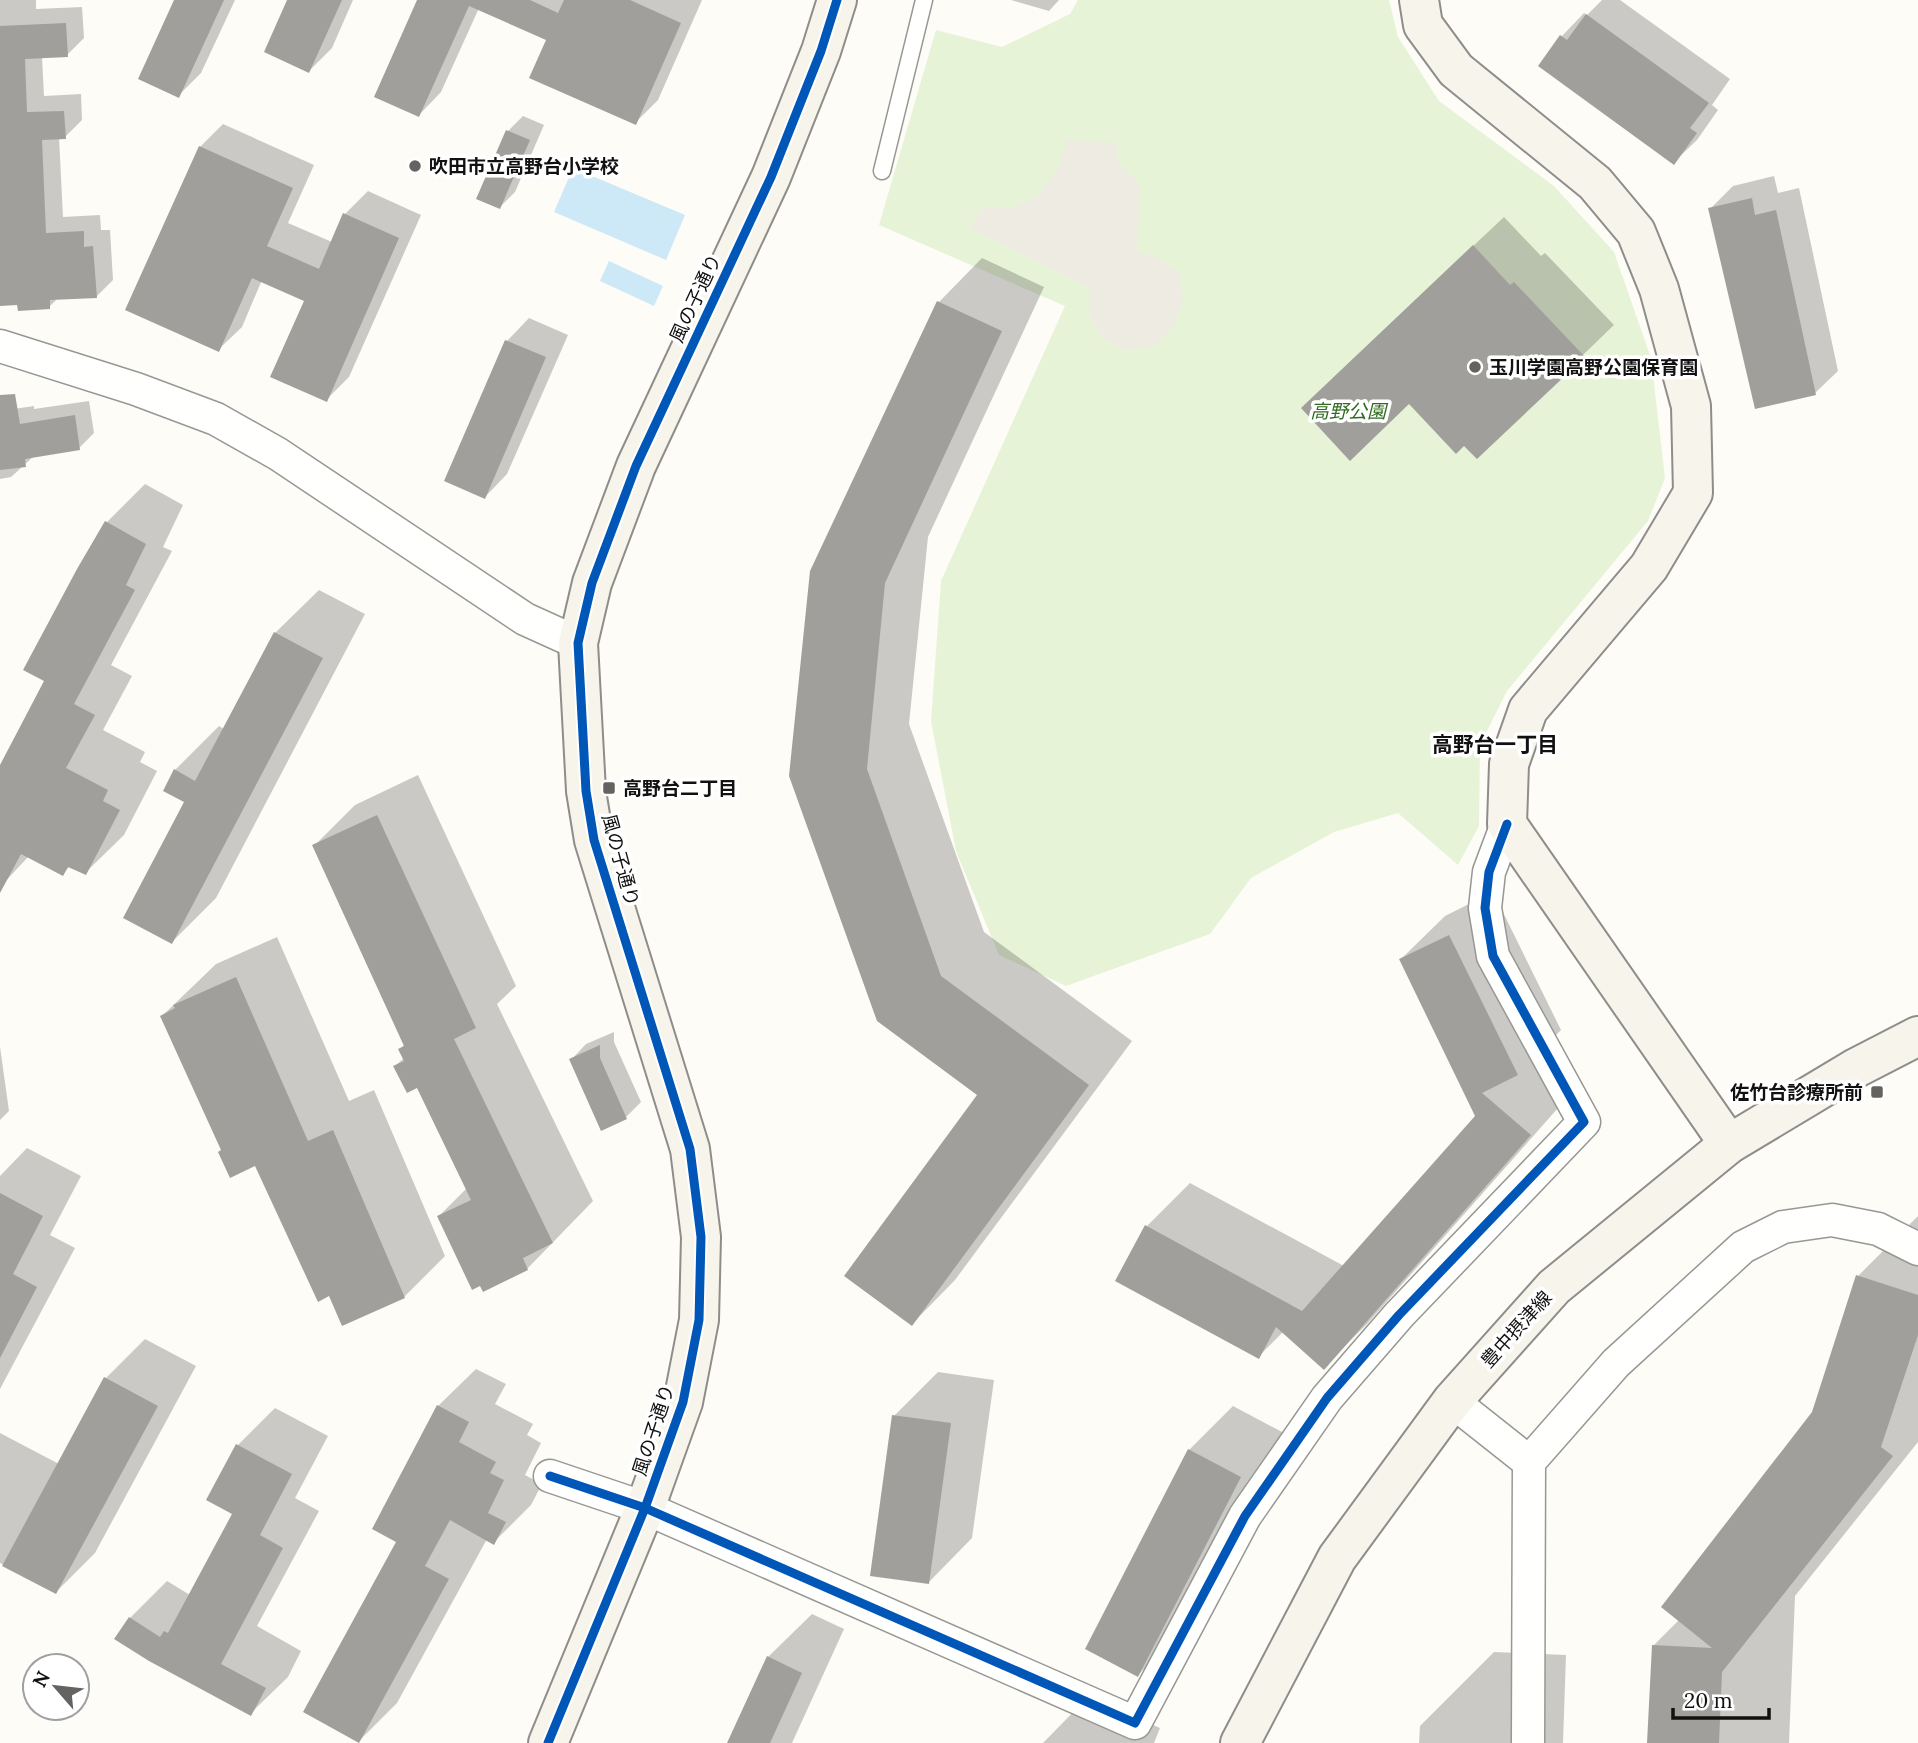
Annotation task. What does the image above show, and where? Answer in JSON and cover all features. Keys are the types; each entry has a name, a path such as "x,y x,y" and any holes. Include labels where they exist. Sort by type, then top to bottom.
{"street":[{"name":"風の子通り","path":"548,1743 645,1508 683,1402 699,1320 701,1237 690,1149 594,840 586,791 578,643 592,583 636,466 771,177 821,51 837,0"},
{"path":"550,1476 645,1508 1135,1723 1245,1516 1327,1398 1399,1315 1584,1122 1493,956 1485,908 1489,872 1507,824 1509,764 1528,710 1649,567 1693,493 1691,406 1659,289 1636,232 1595,183 1456,70 1423,25 1419,0"},
{"path":"0,346 136,388 216,419 278,454 525,620 578,643"},
{"path":"1507,824 1729,1144"},
{"name":"豊中摂津線","path":"1240,1743 1337,1558 1452,1401 1554,1287 1729,1144 1854,1069 1918,1036"},
{"path":"1528,1743 1529,1462 1616,1363 1743,1247 1783,1227 1832,1220 1878,1229 1918,1249"},
{"path":"1452,1401 1529,1462"}],"lane":[{"path":"882,171 925,0"}],"green space":[{"name":"高野公園","path":"1078,0 1389,0 1398,37 1439,101 1554,186 1614,252 1651,358 1665,478 1648,521 1507,691 1480,745 1479,826 1458,865 1398,813 1334,832 1251,878 1210,934 1066,986 999,955 956,851 931,721 941,581 1065,306 879,225 936,30 1002,47 1070,14"}],"shaded area":[{"path":"1067,140 1118,143 1118,162 1140,185 1137,252 1156,257 1179,272 1183,299 1174,327 1152,347 1124,350 1100,336 1089,313 1089,288 970,228 981,207 1010,209 1035,198 1057,171"}],"water":[{"path":"573,168 685,215 666,260 554,212"},
{"path":"609,261 663,286 654,306 600,281"}],"building":[{"path":"174,0 224,0 179,98 138,79"},
{"path":"287,0 342,0 309,73 264,52"},
{"path":"417,0 530,0 558,13 564,0 630,0 681,23 636,125 529,78 546,40 469,6 419,117 374,97"},
{"path":"1586,14 1709,103 1690,128 1697,133 1674,165 1538,66 1560,35 1567,40"},
{"path":"66,23 68,57 25,59 27,112 64,111 66,139 42,140 46,233 84,231 84,247 93,246 97,298 50,300 50,309 18,311 17,305 0,306 0,26"},
{"path":"506,130 530,140 500,209 476,199"},
{"path":"199,146 293,188 267,246 319,269 343,213 399,238 327,402 270,377 304,301 252,278 219,352 125,310"},
{"path":"1752,198 1755,215 1776,210 1816,395 1755,409 1708,208"},
{"path":"1473,245 1510,285 1514,282 1585,357 1477,459 1464,446 1456,454 1409,404 1350,461 1301,408"},
{"path":"937,301 1002,331 885,583 867,769 941,976 1089,1085 912,1326 844,1276 977,1095 877,1021 789,776 810,571"},
{"path":"505,340 546,357 485,499 444,481"},
{"path":"15,394 20,424 75,415 80,450 25,459 26,467 0,470 0,395"},
{"path":"105,521 146,544 126,585 135,590 74,704 95,715 66,768 108,790 103,801 120,810 86,875 68,867 63,876 21,854 0,893 0,765 44,681 23,670"},
{"path":"274,632 323,658 172,944 123,918 184,802 163,791 174,769 195,781"},
{"path":"377,815 476,1028 454,1039 553,1243 523,1258 528,1270 483,1292 480,1286 472,1290 437,1216 471,1200 417,1088 407,1093 393,1066 404,1061 398,1049 404,1046 312,845"},
{"path":"1449,935 1518,1075 1482,1093 1531,1135 1324,1370 1276,1327 1259,1359 1115,1281 1145,1225 1302,1311 1475,1116 1399,959"},
{"path":"236,977 308,1141 333,1130 405,1298 342,1326 329,1296 318,1302 255,1166 230,1178 218,1152 221,1150 160,1016 175,1008 173,1005"},
{"path":"600,1045 600,1058 627,1119 601,1131 569,1059"},
{"path":"0,1193 43,1216 13,1274 37,1287 0,1358"},
{"path":"1856,1275 1918,1295 1918,1335 1881,1447 1893,1456 1722,1672 1719,1743 1647,1743 1652,1645 1712,1648 1661,1607 1812,1412"},
{"path":"104,1377 158,1406 56,1594 2,1566"},
{"path":"437,1405 469,1422 459,1442 496,1462 490,1473 504,1480 488,1513 506,1522 494,1545 450,1520 425,1566 449,1579 359,1743 303,1712 396,1542 372,1529"},
{"path":"892,1415 951,1423 929,1584 870,1576"},
{"path":"236,1444 292,1474 260,1535 283,1548 221,1664 266,1688 251,1716 114,1639 129,1617 160,1637 164,1631 168,1633 232,1514 206,1500"},
{"path":"1188,1449 1241,1477 1138,1677 1085,1649"},
{"path":"767,1656 802,1673 770,1743 727,1743"}],"cycle path":[{"path":"548,1743 645,1508 683,1402 699,1320 701,1237 690,1149 594,840 586,791 578,643 592,583 636,466 771,177 821,51 837,0"},
{"path":"550,1476 645,1508 1135,1723 1245,1516 1327,1398 1399,1315 1584,1122 1493,956 1485,908 1489,872 1507,824"}],"place":[{"name":"吹田市立高野台小学校","path":"415,166"},
{"name":"玉川学園高野公園保育園","path":"1475,367"},
{"name":"高野台二丁目","path":"609,788"},
{"name":"佐竹台診療所前","path":"1877,1092"}],"district":[{"name":"高野台一丁目","path":"1495,745"}]}
